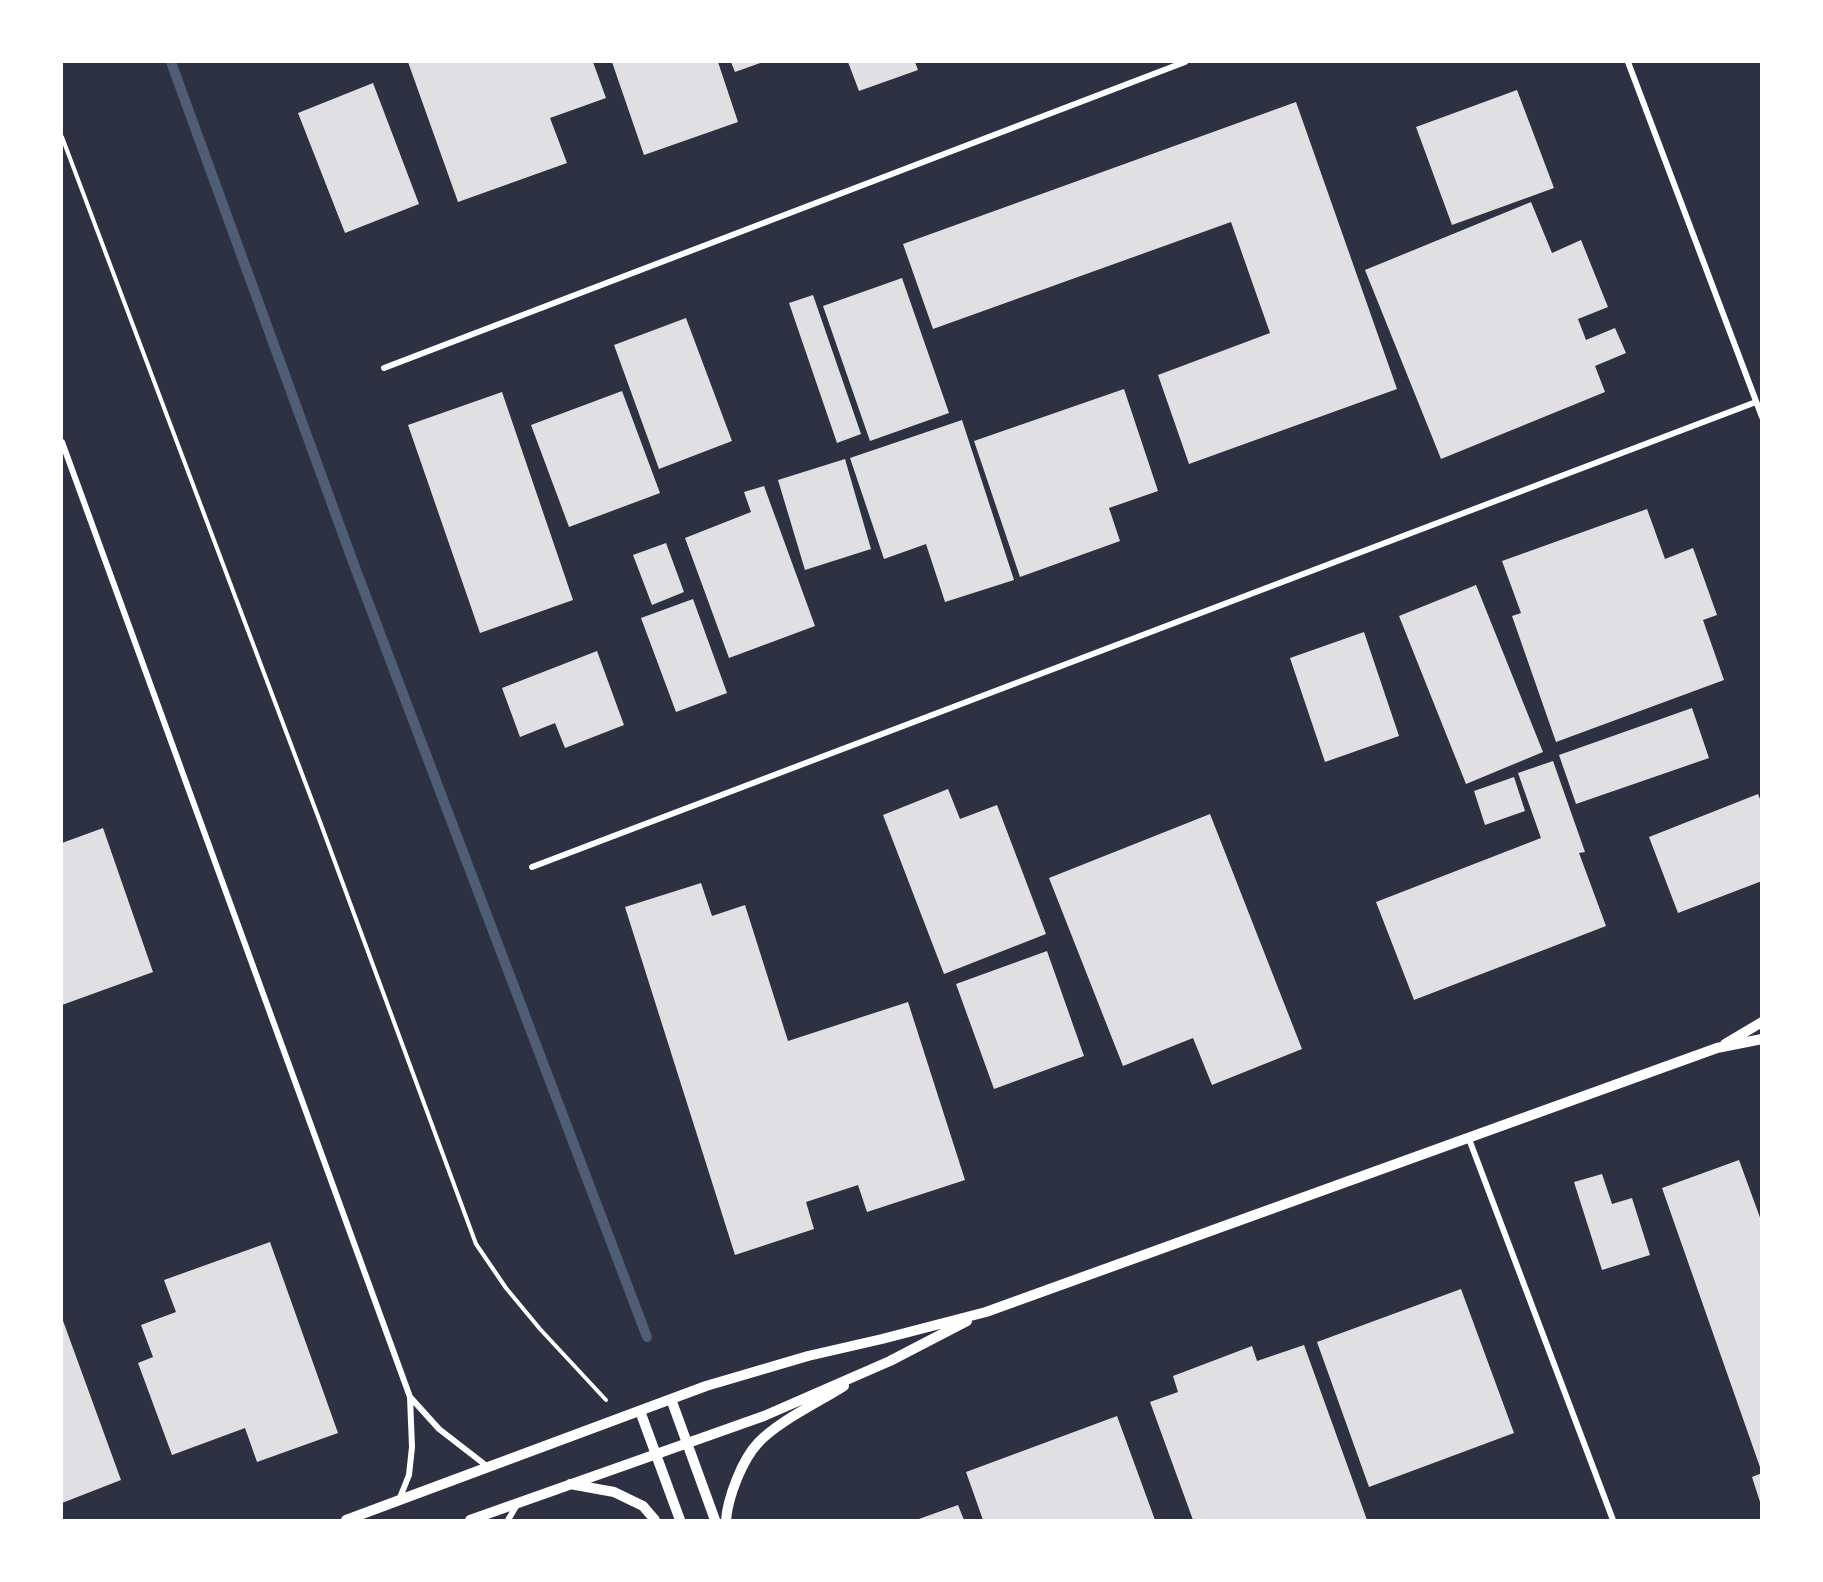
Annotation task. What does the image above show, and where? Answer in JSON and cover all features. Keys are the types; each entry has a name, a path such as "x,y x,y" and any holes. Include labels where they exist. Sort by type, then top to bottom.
{"street":[{"path":"384,368 1185,62"},
{"path":"1628,62 1761,417"},
{"path":"532,867 1756,402"},
{"path":"62,442 410,1397 412,1447 409,1475 399,1500"},
{"path":"1717,1048 1761,1022"},
{"path":"346,1521 706,1386 808,1356 986,1312 1717,1048 1761,1039"},
{"path":"1469,1139 1613,1521"},
{"path":"470,1521 764,1416 883,1363 986,1312"},
{"path":"726,1521 733,1491 745,1463 757,1444 773,1430 883,1363"},
{"path":"410,1397 439,1429 488,1467"},
{"path":"670,1399 715,1521"},
{"path":"640,1411 680,1521"},
{"path":"569,1484 614,1492 643,1506 655,1521"},
{"path":"508,1521 519,1502"}],"path":[{"path":"62,138 476,1244 513,1296 579,1372 606,1398 608,1404"}],"building":[{"path":"408,62 593,62 606,98 550,118 567,163 458,202"},
{"path":"612,62 718,62 738,122 644,155"},
{"path":"731,62 763,62 735,72"},
{"path":"848,62 915,62 918,70 859,91"},
{"path":"373,83 419,204 345,233 298,113"},
{"path":"1517,90 1554,188 1452,225 1416,127"},
{"path":"1296,102 1397,389 1189,464 1158,375 1270,333 1231,222 933,329 903,244"},
{"path":"1531,202 1552,253 1581,240 1608,307 1578,319 1586,340 1615,328 1626,353 1595,366 1605,392 1441,459 1365,270"},
{"path":"902,278 949,413 870,441 823,306"},
{"path":"813,295 861,434 837,443 789,303"},
{"path":"686,318 732,441 659,469 614,345"},
{"path":"1124,389 1158,491 1109,508 1120,541 1020,577 974,441"},
{"path":"622,391 660,493 569,527 531,425"},
{"path":"502,392 573,600 480,633 408,425"},
{"path":"962,420 1014,580 945,602 926,544 884,559 850,458"},
{"path":"845,459 871,549 805,570 778,480"},
{"path":"764,486 815,626 729,658 685,538 751,512 744,492"},
{"path":"1647,509 1665,559 1693,548 1717,615 1703,620 1724,680 1556,742 1512,616 1521,613 1502,561"},
{"path":"666,543 684,592 652,605 633,555"},
{"path":"1476,585 1543,752 1466,784 1399,616"},
{"path":"693,599 727,693 676,712 641,618"},
{"path":"1364,632 1399,736 1325,762 1290,658"},
{"path":"597,651 624,725 565,748 555,723 520,737 502,688"},
{"path":"1692,708 1709,758 1576,804 1559,755"},
{"path":"1553,761 1585,852 1579,853 1606,926 1414,1000 1376,902 1541,838 1518,773"},
{"path":"1514,777 1525,811 1485,825 1474,791"},
{"path":"948,789 960,819 997,805 1046,934 944,974 883,815"},
{"path":"1758,794 1762,804 1762,881 1678,913 1649,837"},
{"path":"1210,814 1302,1049 1212,1085 1193,1038 1123,1066 1049,878"},
{"path":"103,828 153,972 62,1005 62,843"},
{"path":"701,883 712,916 745,905 788,1041 908,1002 965,1180 867,1212 858,1185 806,1202 814,1229 735,1255 625,907"},
{"path":"1047,951 1084,1056 994,1089 956,984"},
{"path":"1739,1160 1762,1223 1761,1470 1662,1188"},
{"path":"1602,1174 1612,1204 1632,1198 1650,1255 1602,1270 1574,1182"},
{"path":"270,1242 338,1433 257,1462 245,1428 172,1455 138,1363 153,1357 141,1325 176,1312 164,1280"},
{"path":"1461,1289 1514,1433 1369,1487 1317,1342"},
{"path":"62,1318 121,1480 62,1503"},
{"path":"1304,1345 1367,1520 1193,1520 1150,1402 1178,1392 1173,1376 1252,1346 1257,1361"},
{"path":"1117,1416 1155,1520 983,1520 966,1472"},
{"path":"1762,1473 1762,1505 1761,1505 1752,1477"},
{"path":"958,1505 964,1520 916,1520"}],"waterway":[{"path":"171,62 353,562 647,1337"}]}
